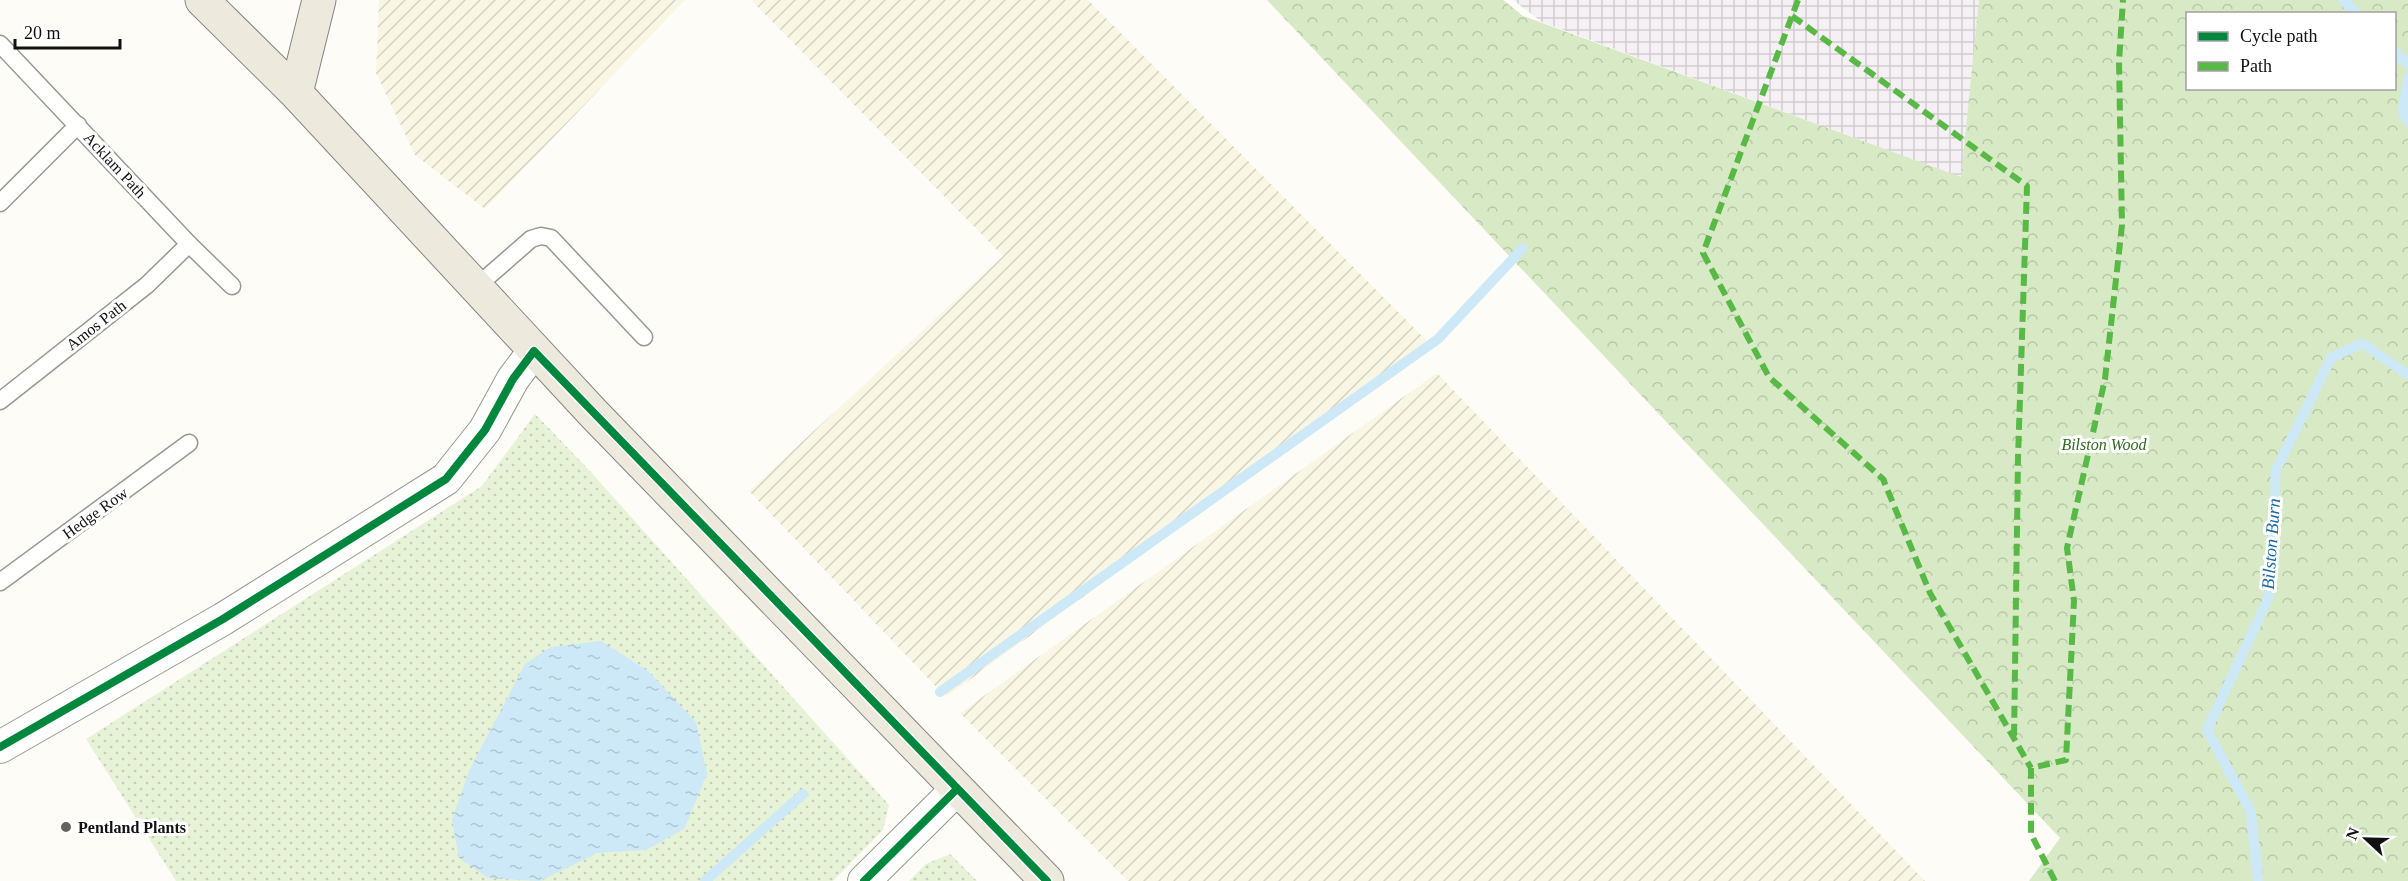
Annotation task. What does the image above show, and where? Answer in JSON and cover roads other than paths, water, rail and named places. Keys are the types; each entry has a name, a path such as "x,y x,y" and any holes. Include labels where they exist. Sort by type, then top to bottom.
{"main road":[{"path":"202,0 296,93 534,351 1047,881"},
{"path":"296,93 319,0"}],"street":[{"path":"0,747 224,619 446,479 485,430 513,379 534,351"},
{"path":"864,881 957,789"}],"lane":[{"name":"Acklam Path","path":"0,44 189,244 232,286"},
{"path":"0,202 78,125"},
{"path":"476,287 531,239 541,236 551,238 644,337"},
{"name":"Amos Path","path":"0,401 147,285 189,244"},
{"name":"Hedge Row","path":"0,582 189,443"}],"water":[{"path":"601,641 648,671 696,722 707,774 684,829 646,850 597,853 540,881 488,878 459,858 452,820 469,771 525,664 551,647"}],"waterway":[{"name":"Bilston Burn","path":"2343,0 2355,12"},
{"name":"Bilston Burn","path":"2396,53 2408,64"},
{"name":"Bilston Burn","path":"2408,78 2403,112 2408,122"},
{"path":"940,692 1438,339 1523,248"},
{"name":"Bilston Burn","path":"2258,881 2251,812 2207,730 2269,597 2276,470 2331,358 2362,343 2408,375"},
{"path":"705,881 803,794"}],"place":[{"name":"Pentland Plants","path":"66,827"}],"park label":[{"name":"Bilston Wood","path":"2104,444"}]}
